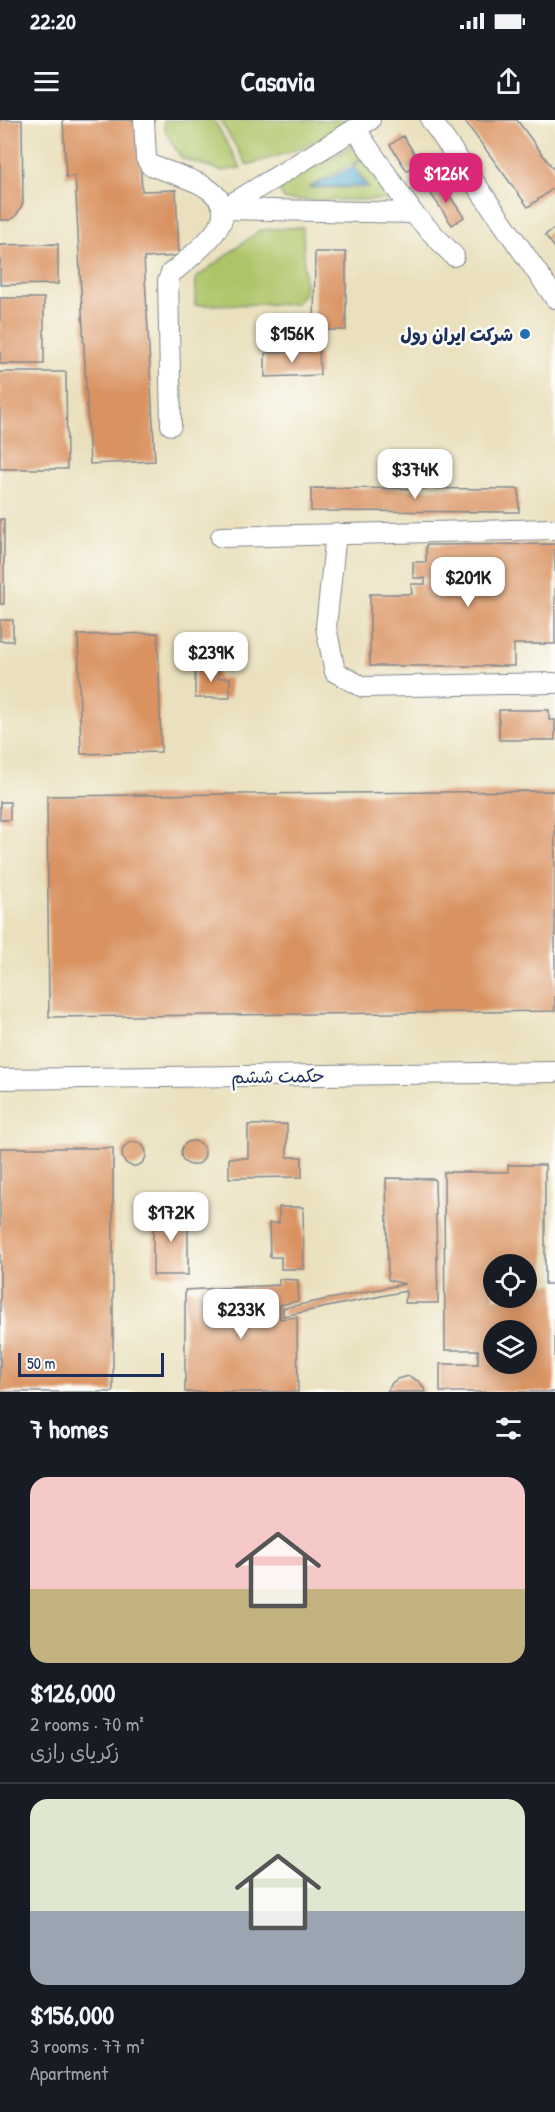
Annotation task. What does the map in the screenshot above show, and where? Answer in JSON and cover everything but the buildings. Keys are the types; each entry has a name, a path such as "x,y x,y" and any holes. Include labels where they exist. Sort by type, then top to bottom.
{"street":[{"path":"144,120 146,158 150,165 205,186 216,195 223,209 222,221 214,235 171,273 168,281 171,424"},
{"path":"431,120 555,298"},
{"path":"223,209 363,125 413,213 454,256"},
{"path":"223,209 413,213"},
{"path":"221,537 555,529"},
{"path":"336,533 326,627 335,672 363,687 555,683"},
{"name":"حکمت ششم","path":"0,1079 555,1072"}],"green space":[{"path":"164,120 214,120 241,168 222,171 182,158 171,142 164,127"},
{"path":"220,120 354,120 303,147 247,165"},
{"path":"360,143 366,156 308,188 369,188 354,164 369,157 392,197 387,200 285,200 281,189 286,178"},
{"path":"303,227 305,293 294,304 195,305 196,278 260,230"}],"water":[{"path":"353,167 366,186 312,187"}],"place":[{"name":"شرکت ایران رول","path":"525,334"}]}
